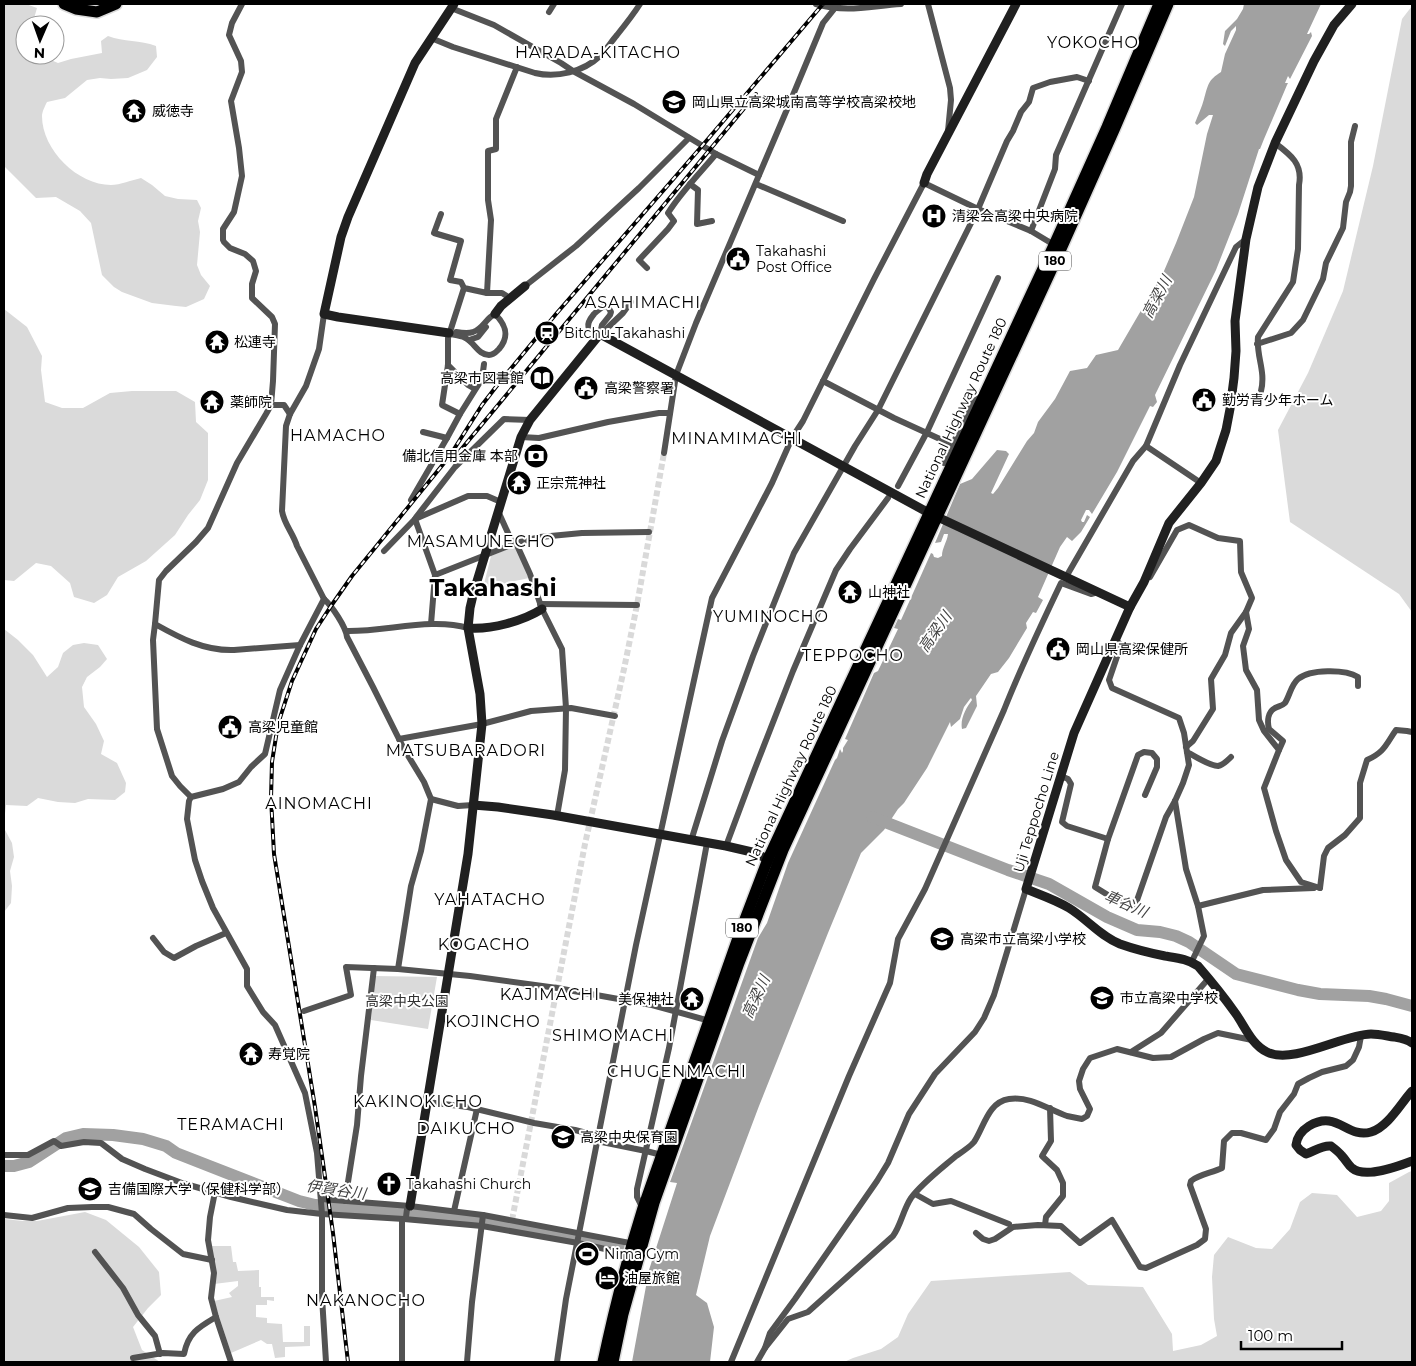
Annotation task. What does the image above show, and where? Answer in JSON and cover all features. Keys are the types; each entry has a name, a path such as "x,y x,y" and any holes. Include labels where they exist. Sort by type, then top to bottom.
{"highway":[{"path":"64,4 76,9 97,12 116,4"},
{"name":"National Highway Route 180","path":"937,517 985,392 1057,247 1159,4"},
{"name":"National Highway Route 180","path":"603,1362 612,1318 635,1250 654,1203 714,1022 739,935 937,517 1168,4"},
{"name":"National Highway Route 180","path":"613,1362 642,1208 714,1022"}],"street":[{"path":"192,797 172,776 157,729 153,640 160,580 166,571 208,528 238,463 270,405 273,381 275,324 272,317 252,298 252,284 256,271 253,261 245,254 230,248 223,240 223,229 234,212 242,176 231,101 242,72 241,62 229,35 232,22 242,4"},
{"path":"549,12 554,4"},
{"path":"431,38 453,47 541,75 564,74 592,63 601,55 640,4"},
{"path":"816,4 846,10 902,4"},
{"path":"928,4 950,88 948,137"},
{"path":"557,1362 566,1299 625,1000 712,598 772,483 792,438 803,421 927,174 1016,4"},
{"path":"1031,230 1055,169 1056,155 1122,4"},
{"name":"Uji Teppocho Line","path":"1193,959 1119,944 1106,937 1070,909 1027,886 1074,734 1130,607 1144,582 1169,523 1201,484 1216,461 1226,430 1230,409 1235,360 1235,321 1246,238 1258,187 1275,143 1314,61 1334,25 1352,4"},
{"path":"398,969 411,886 421,851 431,799 424,782 399,739 346,637 346,631 324,599 283,519 282,511 286,426 290,414 306,386 319,349 324,314 341,237 409,75 453,6 494,25 634,104 716,154 759,175"},
{"path":"664,453 676,375 698,317 823,23 834,8"},
{"path":"487,293 491,220 488,200 488,151 496,149 496,119 517,67"},
{"path":"691,841 722,741 794,553 843,466 878,410 978,209 1007,141 1021,112 1029,102 1033,88 1050,82 1077,77 1089,81"},
{"path":"1257,344 1291,333 1302,320 1323,279 1326,263 1343,228 1346,202 1351,186 1352,142 1355,126"},
{"path":"469,340 478,337 501,306 576,246 639,188 689,138"},
{"path":"1261,391 1264,380 1257,344 1258,337 1293,282 1298,249 1299,186 1301,176 1298,165 1290,155 1275,143"},
{"path":"647,268 639,260 674,221 668,213 677,198 716,154"},
{"path":"924,183 978,209 1031,230 1057,247"},
{"path":"690,184 698,190 696,224 712,222"},
{"path":"756,184 843,221"},
{"path":"441,214 434,233 461,241 450,280 461,282 464,288 448,338 448,365 442,405 460,414"},
{"path":"1063,576 1133,461 1146,446 1180,365 1236,247 1246,238"},
{"path":"898,486 927,432 998,278"},
{"path":"464,288 487,293 502,292 510,298"},
{"path":"402,1362 402,1221 408,1208 449,974 468,854 482,724 480,694 468,628 470,608 521,437 530,420 600,334 631,302"},
{"path":"324,314 449,333 469,340 473,346 491,355 503,344 506,337 504,326 495,314"},
{"path":"449,333 474,332 482,327 490,316 495,314"},
{"path":"600,334 937,517 1130,607"},
{"path":"411,500 482,379 484,364"},
{"path":"448,365 468,385 475,389"},
{"path":"823,381 878,410 953,445"},
{"path":"944,463 972,403 985,392"},
{"path":"270,405 284,405 290,414"},
{"path":"521,437 539,438 608,422 659,413 670,413"},
{"path":"384,551 415,519 456,467 504,419 530,420"},
{"path":"423,432 447,438"},
{"path":"1146,446 1201,484"},
{"path":"415,519 468,496 487,496 500,506 530,574 541,606 562,649 566,708 565,770 557,816"},
{"path":"726,846 793,671 836,570 850,548 888,498"},
{"path":"415,519 435,575 431,624"},
{"path":"1144,582 1148,580 1177,530 1189,525 1218,538 1240,542 1241,572 1252,598 1246,612 1231,634 1225,655 1211,679 1213,709 1187,749"},
{"path":"435,575 515,543 540,537 582,532 649,532"},
{"path":"730,1362 849,1076 890,983 898,939 925,888 1015,682 1061,583 1091,594 1098,592"},
{"path":"324,599 300,645 280,690 265,754 250,767 239,782 223,789 192,797 189,801 187,819 195,860 213,908 246,969 247,986 263,1012 275,1025 305,1093 317,1154 321,1200 322,1297 326,1362"},
{"path":"346,631 431,624 454,624 482,629 520,620 541,606 637,605"},
{"path":"1246,612 1249,628 1243,646 1246,670 1257,690 1259,720 1264,731 1279,750"},
{"path":"155,624 189,642 208,649 229,650 300,645"},
{"path":"1116,640 1121,645 1109,680 1112,688 1179,718 1189,765 1183,783 1166,817 1135,906 1116,900 1095,887 1108,839 1138,756 1144,752 1152,753 1158,759 1145,795"},
{"path":"1320,888 1301,882 1286,860 1276,832 1264,788 1283,741 1269,729 1268,717 1273,709 1284,704 1299,678 1332,671 1353,674 1358,677 1358,686"},
{"path":"399,739 482,724 531,711 571,708 615,716"},
{"path":"1320,888 1324,856 1328,848 1345,835 1360,818 1360,783 1367,760 1384,750 1396,730 1412,732"},
{"path":"1187,749 1211,765 1223,764 1232,757"},
{"path":"1061,776 1068,779 1071,784 1062,822 1067,826 1108,839"},
{"path":"431,799 458,806 498,807 557,816 726,846 752,852 773,861"},
{"path":"1175,801 1186,869 1198,906 1204,936 1193,959 1236,1013 1252,1040 1267,1053 1282,1055 1315,1050 1370,1034 1412,1042"},
{"path":"642,1208 637,1197 637,1189 658,1103 677,1011 706,843"},
{"path":"765,1348 770,1333 877,1181 888,1163 909,1114 935,1074 975,1032 984,1018 994,995 1027,886"},
{"path":"1198,906 1263,890 1320,888"},
{"path":"153,938 164,952 174,958 226,933"},
{"path":"304,1011 351,995 346,967 398,969 470,976 548,987 625,1000 677,1011 714,1022"},
{"path":"344,1200 357,1125 374,968"},
{"path":"1131,1052 1161,1032 1209,978"},
{"path":"757,1362 765,1348 788,1319 808,1312 893,1236 898,1230 905,1210 915,1194 973,1143 996,1104 1002,1101 1018,1099 1032,1101 1068,1116 1082,1119 1087,1116 1090,1109 1080,1089 1079,1081 1083,1069 1090,1058 1117,1050 1153,1058 1172,1057 1218,1033 1252,1040"},
{"path":"976,1233 983,1239 990,1241 995,1240 1013,1227 1061,1226 1080,1244 1112,1220 1140,1268 1146,1268 1197,1245 1205,1239 1206,1229 1190,1185 1191,1181 1202,1174 1222,1168 1224,1140 1232,1133 1241,1133 1266,1140 1274,1129 1280,1112 1294,1094 1298,1084 1322,1072 1346,1066 1352,1060 1359,1047 1361,1036"},
{"path":"1412,1090 1389,1120 1378,1129 1370,1132 1358,1132 1330,1120 1320,1121 1306,1128 1297,1137 1296,1145 1306,1154 1316,1151 1325,1145 1331,1146 1344,1157 1351,1168 1363,1172 1383,1170 1412,1161"},
{"path":"427,1102 477,1109 534,1123 575,1130 598,1139 662,1156"},
{"path":"1045,1225 1046,1217 1063,1196 1063,1182 1057,1170 1042,1156 1051,1141 1050,1108"},
{"path":"454,1211 477,1109"},
{"path":"4,1155 28,1155 54,1141 61,1146 84,1142 101,1143 122,1158 182,1183 287,1210 322,1214 483,1220 536,1230 579,1234 635,1250"},
{"path":"215,1192 208,1240 214,1273 212,1298 216,1317 231,1362"},
{"path":"915,1194 933,1204 951,1201 1009,1224"},
{"path":"321,1200 344,1200 408,1208 454,1211 483,1220 536,1230 578,1242 635,1250"},
{"path":"4,1215 32,1218 68,1208 108,1207 134,1214 183,1254 212,1260"},
{"path":"467,1362 472,1302 483,1220"},
{"path":"95,1252 123,1288 138,1315 155,1336 160,1354"},
{"path":"186,1362 184,1354 190,1336 198,1328 216,1317"},
{"path":"133,1358 163,1353 184,1354"}],"green space":[{"path":"4,4 26,4 37,8 35,15 15,15 15,65 65,65 65,61 102,53 101,41 108,36 156,46 157,57 147,70 128,78 87,80 65,98 47,102 42,114 44,129 55,153 64,163 86,179 111,185 141,178 165,196 197,200 201,208 198,221 200,232 197,265 201,275 210,286 204,299 186,307 152,303 122,292 114,287 102,275 91,223 80,211 56,197 36,198 4,166"},
{"path":"1412,6 1412,612 1399,594 1290,522 1278,430 1308,373 1343,291 1373,166 1402,19"},
{"path":"4,309 27,327 42,356 41,370 45,402 62,408 83,408 110,393 176,391 195,402 196,422 208,433 208,480 200,500 175,535 146,561 118,577 107,595 94,603 74,597 70,583 51,566 36,563 14,581 4,580"},
{"path":"513,547 516,548 529,578 483,588 491,556"},
{"path":"4,629 33,655 47,677 58,667 63,653 73,645 84,643 98,645 107,659 87,677 82,687 84,707 96,724 104,741 101,754 117,763 126,783 125,792 115,800 88,799 75,803 38,798 27,806 6,805 4,822"},
{"path":"4,822 5,830 12,843 14,857 10,871 12,886 11,903 4,912"},
{"name":"高梁中央公園","path":"375,976 437,977 428,1029 371,1020"},
{"path":"1412,1171 1412,1362 844,1362 881,1349 898,1337 908,1314 931,1281 1070,1272 1088,1285 1143,1287 1172,1334 1173,1351 1201,1345 1217,1336 1214,1319 1212,1277 1214,1255 1228,1237 1256,1248 1272,1249 1290,1229 1300,1202 1312,1193 1337,1195 1357,1217 1381,1211 1389,1201 1389,1183"},
{"path":"85,1212 106,1220 139,1247 159,1272 161,1295 133,1327 142,1350 160,1362 4,1362 4,1219 37,1221"},
{"path":"212,1246 231,1246 233,1262 236,1262 238,1271 259,1270 261,1297 274,1297 274,1301 267,1300 267,1305 256,1305 256,1317 267,1318 267,1323 282,1324 283,1342 304,1342 304,1326 310,1326 310,1346 285,1347 285,1357 275,1358 272,1344 267,1344 261,1340 231,1353 214,1301 232,1297 229,1293 238,1286 238,1281 214,1284"}],"water":[{"name":"高梁川","path":"1244,4 1321,4 1307,34 1311,32 1312,36 1290,79 1288,76 1285,83 1288,83 1259,149 1238,214 1216,270 1155,395 1157,402 1153,407 1150,406 1117,472 1092,514 1089,510 1086,510 1081,520 1082,522 1084,522 1087,515 1090,517 1081,532 1072,541 1067,537 1060,547 1038,597 1043,600 1036,613 1033,612 1026,623 1027,628 1009,658 998,672 991,674 976,696 977,706 966,728 962,729 962,721 972,700 971,698 964,707 960,719 951,727 950,722 927,768 904,803 884,830 861,853 759,1106 710,1236 696,1295 707,1303 714,1327 710,1362 632,1362 649,1270 677,1183 670,1182 758,938 767,923 788,863 840,749 842,753 843,751 848,740 845,739 874,673 878,671 898,629 894,628 898,619 901,620 931,553 934,557 942,556 948,534 944,534 941,542 935,543 960,484 972,479 997,450 1006,451 1009,454 991,493 993,494 1034,433 1038,422 1055,399 1070,371 1087,368 1096,355 1118,350 1164,271 1194,197 1207,134 1213,115 1209,115 1197,125 1195,123 1209,83 1221,72 1225,54 1236,26 1231,31 1225,46 1223,44 1225,31 1237,19"}],"waterway":[{"name":"車谷川","path":"872,817 1049,884 1107,917 1137,930 1160,932 1176,936 1189,942 1236,974 1298,990 1320,994 1369,996 1412,1006"},
{"name":"伊賀谷川","path":"4,1166 14,1166 29,1162 66,1138 83,1134 113,1135 143,1139 166,1146 176,1153 299,1201 315,1205 492,1222 622,1247"}],"tunnel":[{"path":"512,1220 585,844 637,605 664,453"}],"railway":[{"path":"348,1362 333,1233 315,1107 274,854 271,798 272,762 278,724 292,681 316,629 331,606 352,576 449,457 482,405 499,383 556,314 823,4"},
{"path":"459,452 756,94"}],"place":[{"name":"岡山県立高梁城南高等学校高梁校地","path":"674,102"},
{"name":"威徳寺","path":"134,111"},
{"name":"清梁会高梁中央病院","path":"934,216"},
{"name":"Takahashi Post Office","path":"738,259"},
{"name":"Bitchu-Takahashi","path":"547,333"},
{"name":"松連寺","path":"217,342"},
{"name":"高梁市図書館","path":"542,378"},
{"name":"高梁警察署","path":"586,388"},
{"name":"勤労青少年ホーム","path":"1204,400"},
{"name":"薬師院","path":"212,402"},
{"name":"備北信用金庫 本部","path":"536,456"},
{"name":"正宗荒神社","path":"519,483"},
{"name":"山神社","path":"850,592"},
{"name":"岡山県高梁保健所","path":"1058,649"},
{"name":"高梁児童館","path":"230,727"},
{"name":"高梁市立高梁小学校","path":"942,939"},
{"name":"市立高梁中学校","path":"1102,998"},
{"name":"美保神社","path":"692,999"},
{"name":"寿覚院","path":"251,1054"},
{"name":"高梁中央保育園","path":"563,1137"},
{"name":"Takahashi Church","path":"389,1184"},
{"name":"吉備国際大学（保健科学部）","path":"90,1189"},
{"name":"Nima Gym","path":"587,1254"},
{"name":"油屋旅館","path":"607,1278"}],"district":[{"name":"YOKOCHO","path":"1093,42"},
{"name":"HARADA-KITACHO","path":"598,52"},
{"name":"ASAHIMACHI","path":"643,302"},
{"name":"HAMACHO","path":"338,435"},
{"name":"MINAMIMACHI","path":"737,438"},
{"name":"MASAMUNECHO","path":"481,541"},
{"name":"Takahashi","path":"493,588"},
{"name":"YUMINOCHO","path":"771,616"},
{"name":"TEPPOCHO","path":"853,655"},
{"name":"MATSUBARADORI","path":"466,750"},
{"name":"AINOMACHI","path":"319,803"},
{"name":"YAHATACHO","path":"490,899"},
{"name":"KOGACHO","path":"484,944"},
{"name":"KAJIMACHI","path":"550,994"},
{"name":"KOJINCHO","path":"493,1021"},
{"name":"SHIMOMACHI","path":"613,1035"},
{"name":"CHUGENMACHI","path":"677,1071"},
{"name":"KAKINOKICHO","path":"418,1101"},
{"name":"TERAMACHI","path":"231,1124"},
{"name":"DAIKUCHO","path":"466,1128"},
{"name":"NAKANOCHO","path":"366,1300"}]}
